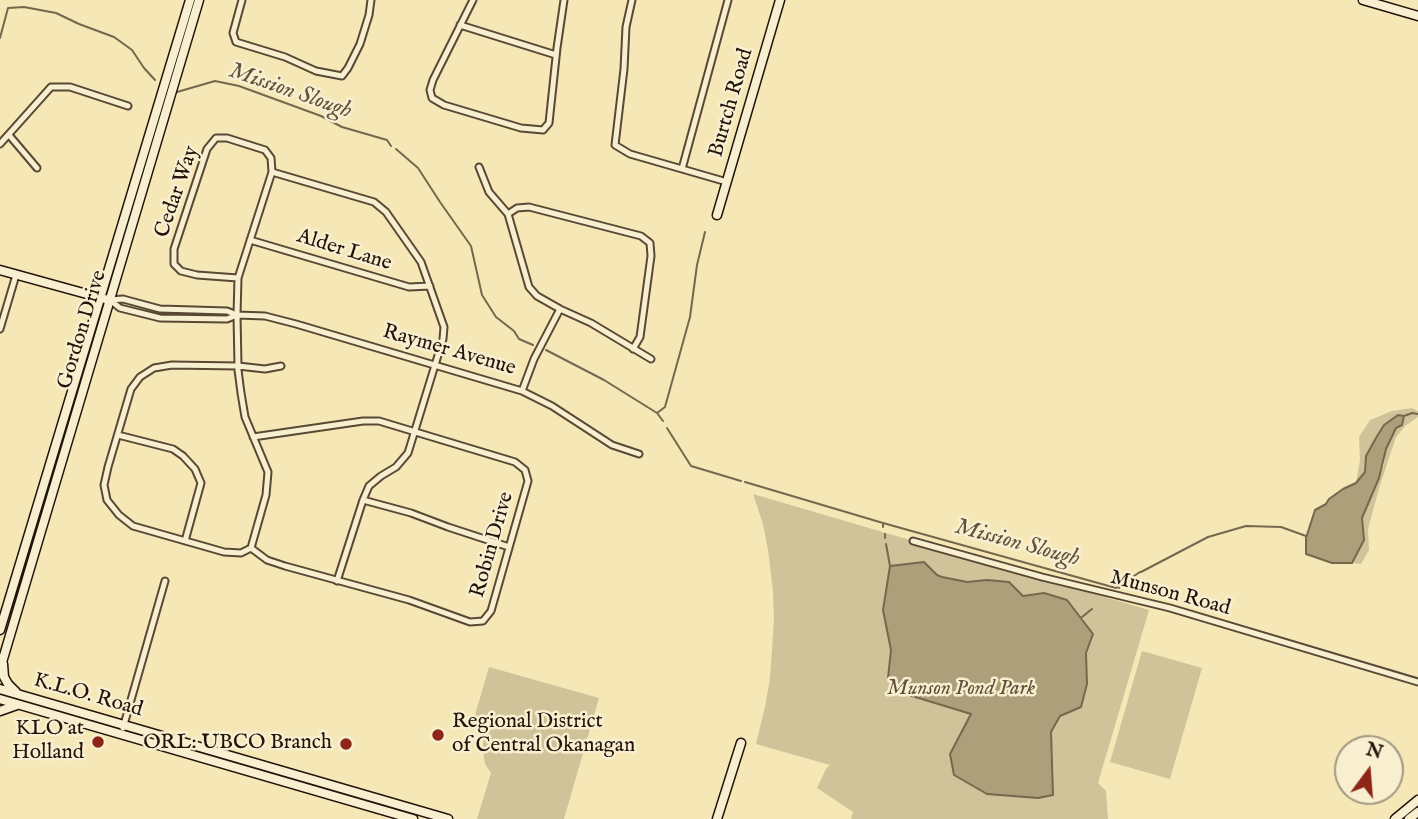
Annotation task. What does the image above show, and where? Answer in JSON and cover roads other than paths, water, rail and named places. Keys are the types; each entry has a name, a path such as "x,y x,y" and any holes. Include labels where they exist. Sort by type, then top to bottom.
{"main road":[{"name":"Gordon Drive","path":"0,630 190,0"},
{"name":"Gordon Drive","path":"0,669 199,0"},
{"name":"Burtch Road","path":"717,215 780,0"},
{"path":"1363,0 1418,16"},
{"name":"Raymer Avenue","path":"0,270 110,300"},
{"path":"3,659 3,671 8,684 12,690 22,695"},
{"name":"K.L.O. Road","path":"0,689 448,819"},
{"name":"K.L.O. Road","path":"0,699 412,819"},
{"path":"0,711 19,705"},
{"path":"717,819 741,743"},
{"path":"1395,819 1418,800"},
{"path":"1409,819 1418,812"}],"street":[{"path":"242,0 233,33 236,42 285,57 316,71 342,76 360,44 371,0"},
{"path":"472,0 433,80 430,90 432,98 444,105 521,128 543,130 550,123 564,0"},
{"path":"632,0 626,27 615,145 630,155 727,182"},
{"path":"682,169 728,0"},
{"path":"460,25 556,55"},
{"path":"0,144 51,87 70,87 128,106"},
{"path":"9,135 37,168"},
{"name":"Cedar Way","path":"238,278 181,271 174,264 174,249 207,149 216,138 227,138 265,150 271,158 272,172"},
{"path":"479,167 488,192 508,215 529,287 537,296 591,323 651,359"},
{"path":"281,366 265,369 238,366 172,365 154,368 140,377 131,389 104,485 107,500 119,515 133,526 224,552 241,553 251,548 266,495 268,472 245,417 238,366 238,278 272,172 374,202 386,212 421,262 444,327 443,339 408,453 396,467 369,486 337,581"},
{"path":"508,215 517,208 529,206 641,236 650,243 652,256 640,337 633,349"},
{"name":"Alder Lane","path":"250,240 409,287 430,286"},
{"path":"0,329 16,275"},
{"name":"Raymer Avenue","path":"110,300 120,308 160,318 227,319 237,315 265,316 286,321 522,391 612,445 639,454"},
{"path":"522,391 534,359 560,309"},
{"name":"Robin Drive","path":"251,548 267,560 409,600 470,622 483,621 491,611 528,481 525,470 515,462 379,421 253,437"},
{"path":"118,435 173,449 195,469 201,483 185,541"},
{"path":"363,500 411,513 509,547"},
{"name":"Munson Road","path":"913,541 1042,577 1170,608 1418,681"},
{"path":"121,734 165,581"}],"waterway":[{"name":"Mission Slough","path":"0,38 8,8 24,7 56,13 114,37 132,50 155,80"},
{"name":"Mission Slough","path":"177,92 215,81 239,86 321,116 342,127 387,140 391,146"},
{"name":"Mission Slough","path":"396,149 418,168 471,246 482,295 496,317 514,331 519,339 533,345"},
{"path":"657,413 665,407 690,317 697,265 705,232"},
{"name":"Mission Slough","path":"546,350 604,380 657,413 663,421"},
{"path":"1404,416 1418,414"},
{"name":"Mission Slough","path":"667,428 691,466 741,481"},
{"name":"Mission Slough","path":"745,482 883,523 883,527"},
{"name":"Mission Slough","path":"883,523 1116,588 1140,572"},
{"name":"Mission Slough","path":"1141,572 1208,537 1246,526 1281,527 1306,536"},
{"name":"Mission Slough","path":"886,544 890,566"},
{"name":"Mission Slough","path":"1119,588 1128,581"},
{"name":"Mission Slough","path":"1082,617 1092,609"}],"place":[{"name":"Regional District of Central Okanagan","path":"438,735"},
{"name":"KLO at Holland","path":"98,742"},
{"name":"ORL: UBCO Branch","path":"346,744"}],"park label":[{"name":"Munson Pond Park","path":"961,690"}]}
